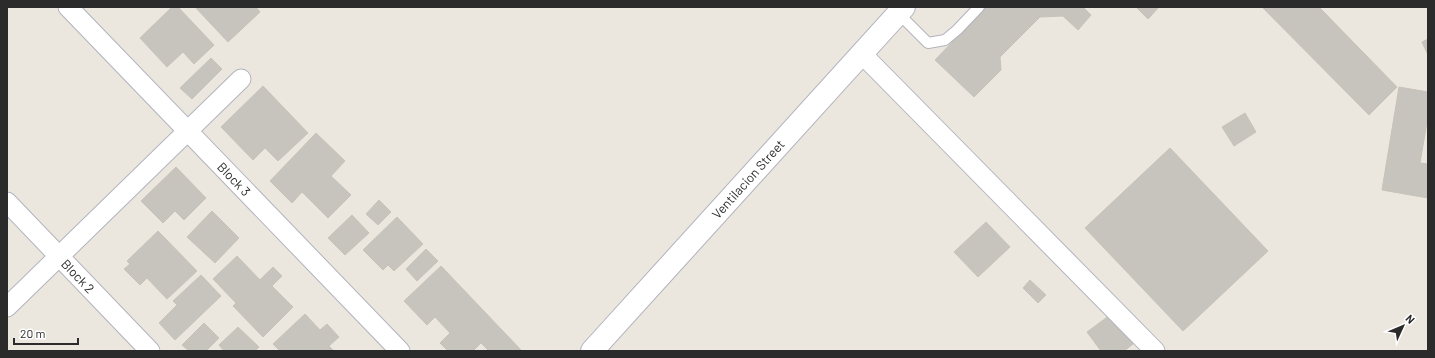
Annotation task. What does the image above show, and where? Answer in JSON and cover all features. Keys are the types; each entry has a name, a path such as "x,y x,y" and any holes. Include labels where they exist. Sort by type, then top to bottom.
{"street":[{"name":"Block 3","path":"68,7 400,351"},
{"name":"Ventilacion Street","path":"592,351 861,53 898,9"},
{"path":"861,53 1154,351"},
{"path":"7,307 241,79"},
{"name":"Block 2","path":"7,202 150,351"}],"lane":[{"path":"898,9 928,43 945,40 957,30 978,7"}],"building":[{"path":"172,7 178,7 214,45 194,64 183,52 167,67 140,38"},
{"path":"195,7 256,7 260,12 228,42"},
{"path":"986,7 1071,7 1063,16 1040,17 1000,57 1001,70 974,97 935,60"},
{"path":"1071,7 1083,7 1091,15 1078,30 1063,16"},
{"path":"1136,7 1159,7 1148,19"},
{"path":"1262,7 1319,7 1397,87 1369,115"},
{"path":"1428,39 1428,55 1422,42"},
{"path":"211,58 222,69 192,99 180,88"},
{"path":"263,86 308,133 278,161 265,148 253,160 221,127"},
{"path":"1399,87 1428,92 1428,116 1420,163 1428,164 1428,198 1382,190"},
{"path":"1245,113 1256,132 1234,146 1222,127"},
{"path":"316,133 345,161 331,176 351,195 328,218 302,192 292,203 270,181"},
{"path":"1170,148 1268,251 1183,331 1085,228"},
{"path":"176,167 206,198 184,220 175,211 163,223 141,201"},
{"path":"379,200 391,212 378,225 366,214"},
{"path":"212,211 239,238 215,263 187,237"},
{"path":"352,215 369,233 345,255 328,238"},
{"path":"397,217 423,244 394,271 388,265 383,270 363,250"},
{"path":"986,222 1010,247 978,277 954,252"},
{"path":"158,231 197,271 167,299 147,278 140,285 124,269 130,264 127,261"},
{"path":"426,249 438,261 417,281 406,269"},
{"path":"237,256 260,280 236,303 213,279"},
{"path":"441,266 522,351 489,351 481,343 473,351 448,351 440,343 450,333 435,317 427,325 404,301"},
{"path":"273,267 282,276 272,286 293,307 263,337 233,306"},
{"path":"201,275 221,296 175,340 159,323 177,305 173,301"},
{"path":"1030,280 1046,295 1038,303 1023,288"},
{"path":"305,314 320,330 327,324 339,337 329,346 334,351 280,351 273,344"},
{"path":"1110,315 1133,344 1124,351 1101,351 1087,332"},
{"path":"204,323 219,338 206,351 189,351 182,345"},
{"path":"238,327 259,347 255,351 224,351 219,345"}]}
